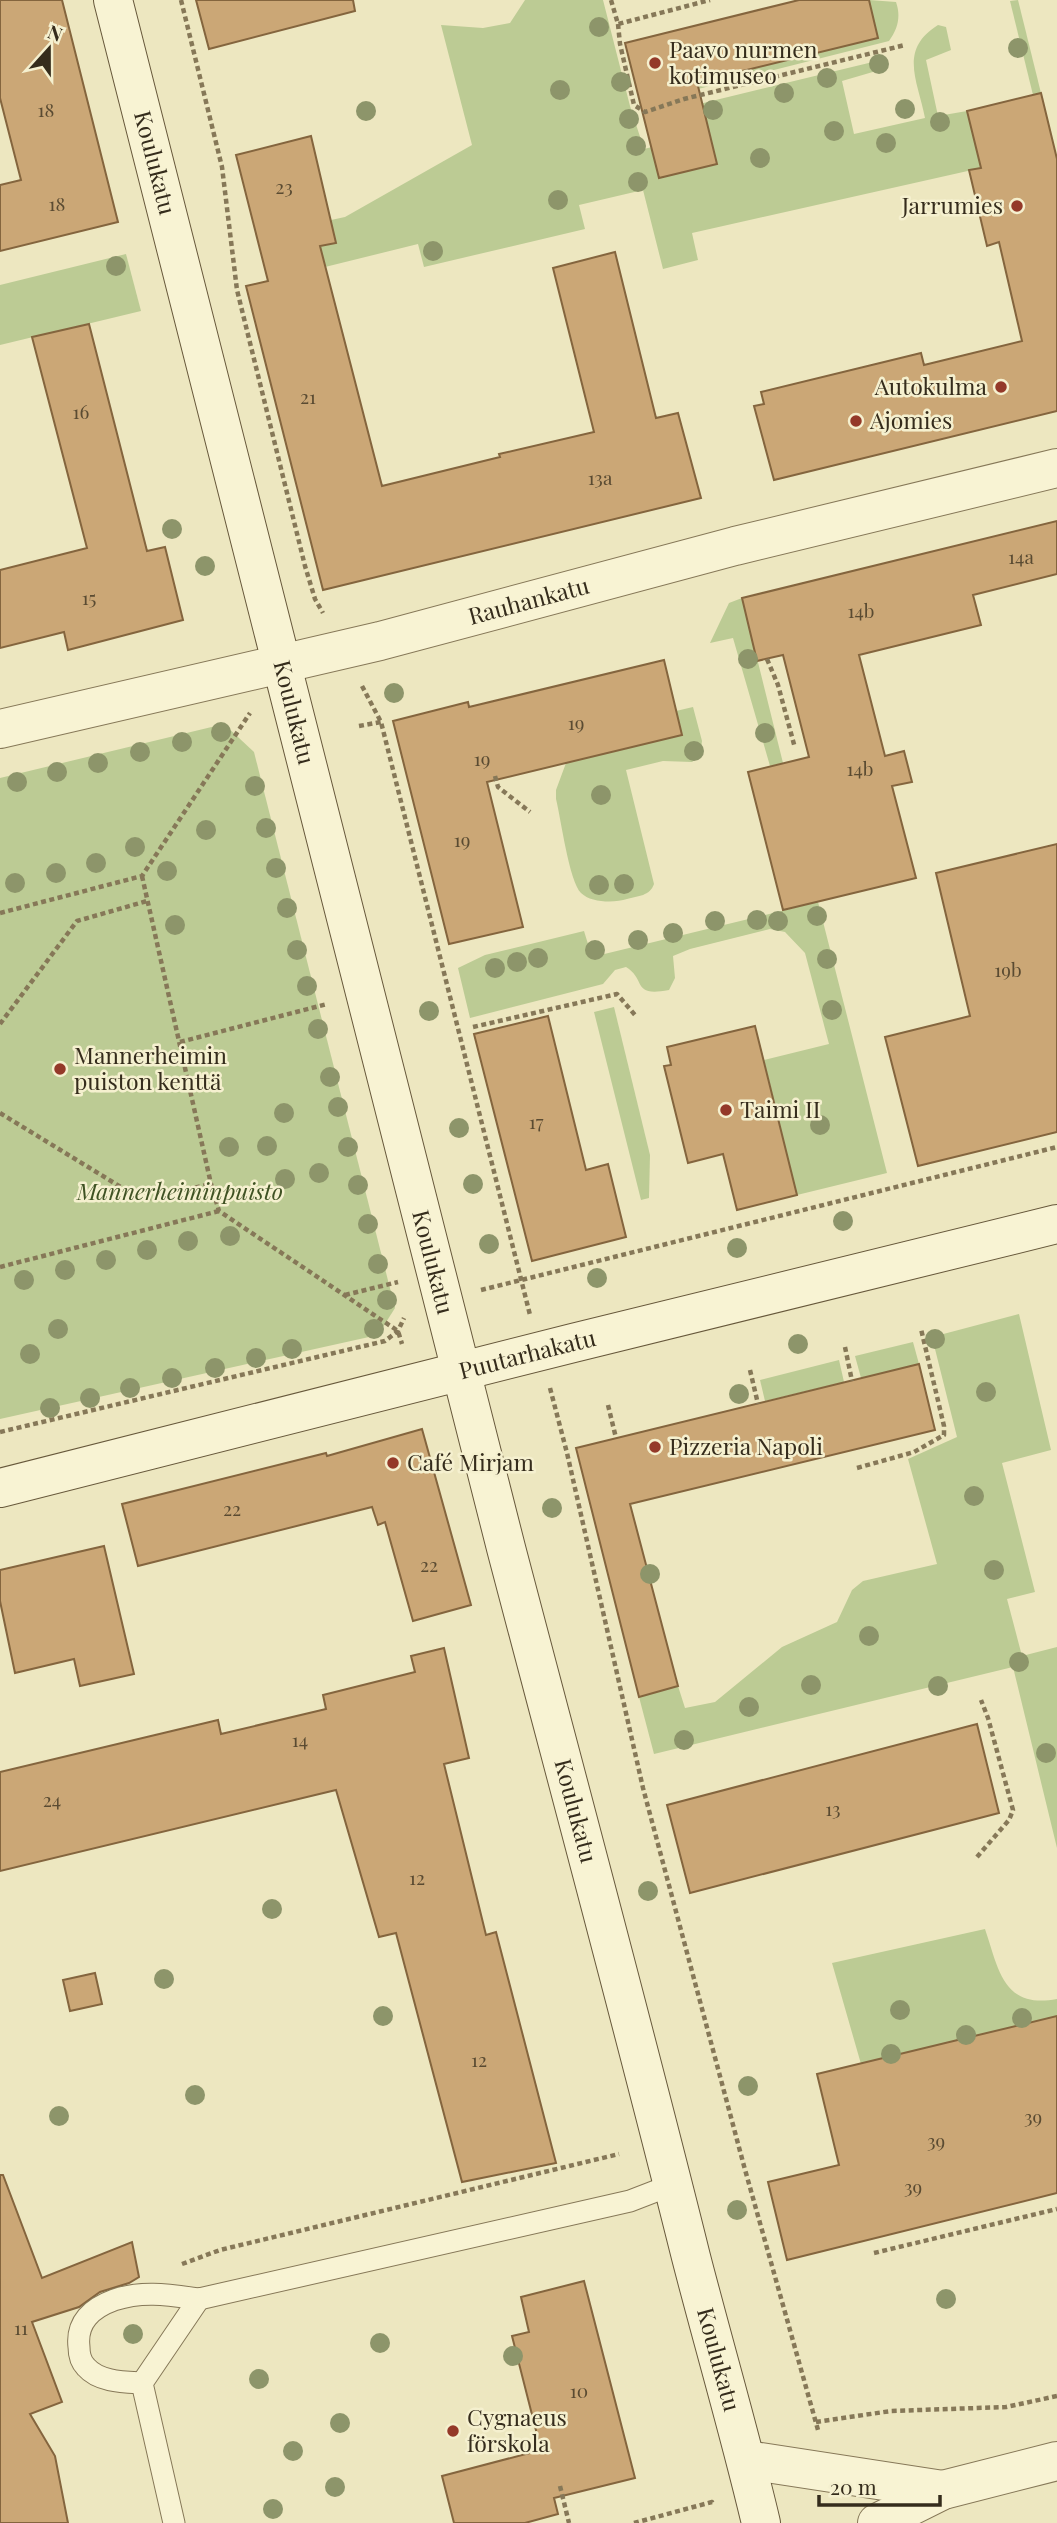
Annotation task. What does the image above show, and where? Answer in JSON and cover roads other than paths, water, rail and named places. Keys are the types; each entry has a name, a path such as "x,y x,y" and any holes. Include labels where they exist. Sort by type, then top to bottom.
{"main road":[{"name":"Koulukatu","path":"113,0 461,1371 692,2259 747,2460 761,2523"},
{"name":"Rauhankatu","path":"0,729 380,641 735,546 1057,468"},
{"name":"Puutarhakatu","path":"0,1488 1057,1224"},
{"path":"747,2460 943,2490"},
{"path":"877,2523 943,2490 1057,2461"}],"lane":[{"path":"142,2383 115,2381 96,2374 86,2367 80,2355 78,2338 83,2321 91,2312 114,2300 148,2293 199,2299 630,2201 674,2184"},
{"path":"174,2523 142,2383 199,2299"}],"place":[{"name":"Paavo nurmen kotimuseo","path":"655,63"},
{"name":"Jarrumies","path":"1017,206"},
{"name":"Autokulma","path":"1001,387"},
{"name":"Ajomies","path":"856,421"},
{"name":"Mannerheimin puiston kenttä","path":"60,1069"},
{"name":"Taimi II","path":"726,1110"},
{"name":"Pizzeria Napoli","path":"655,1447"},
{"name":"Café Mirjam","path":"393,1463"},
{"name":"Cygnaeus förskola","path":"453,2431"}],"park label":[{"name":"Mannerheiminpuisto","path":"180,1192"}]}
